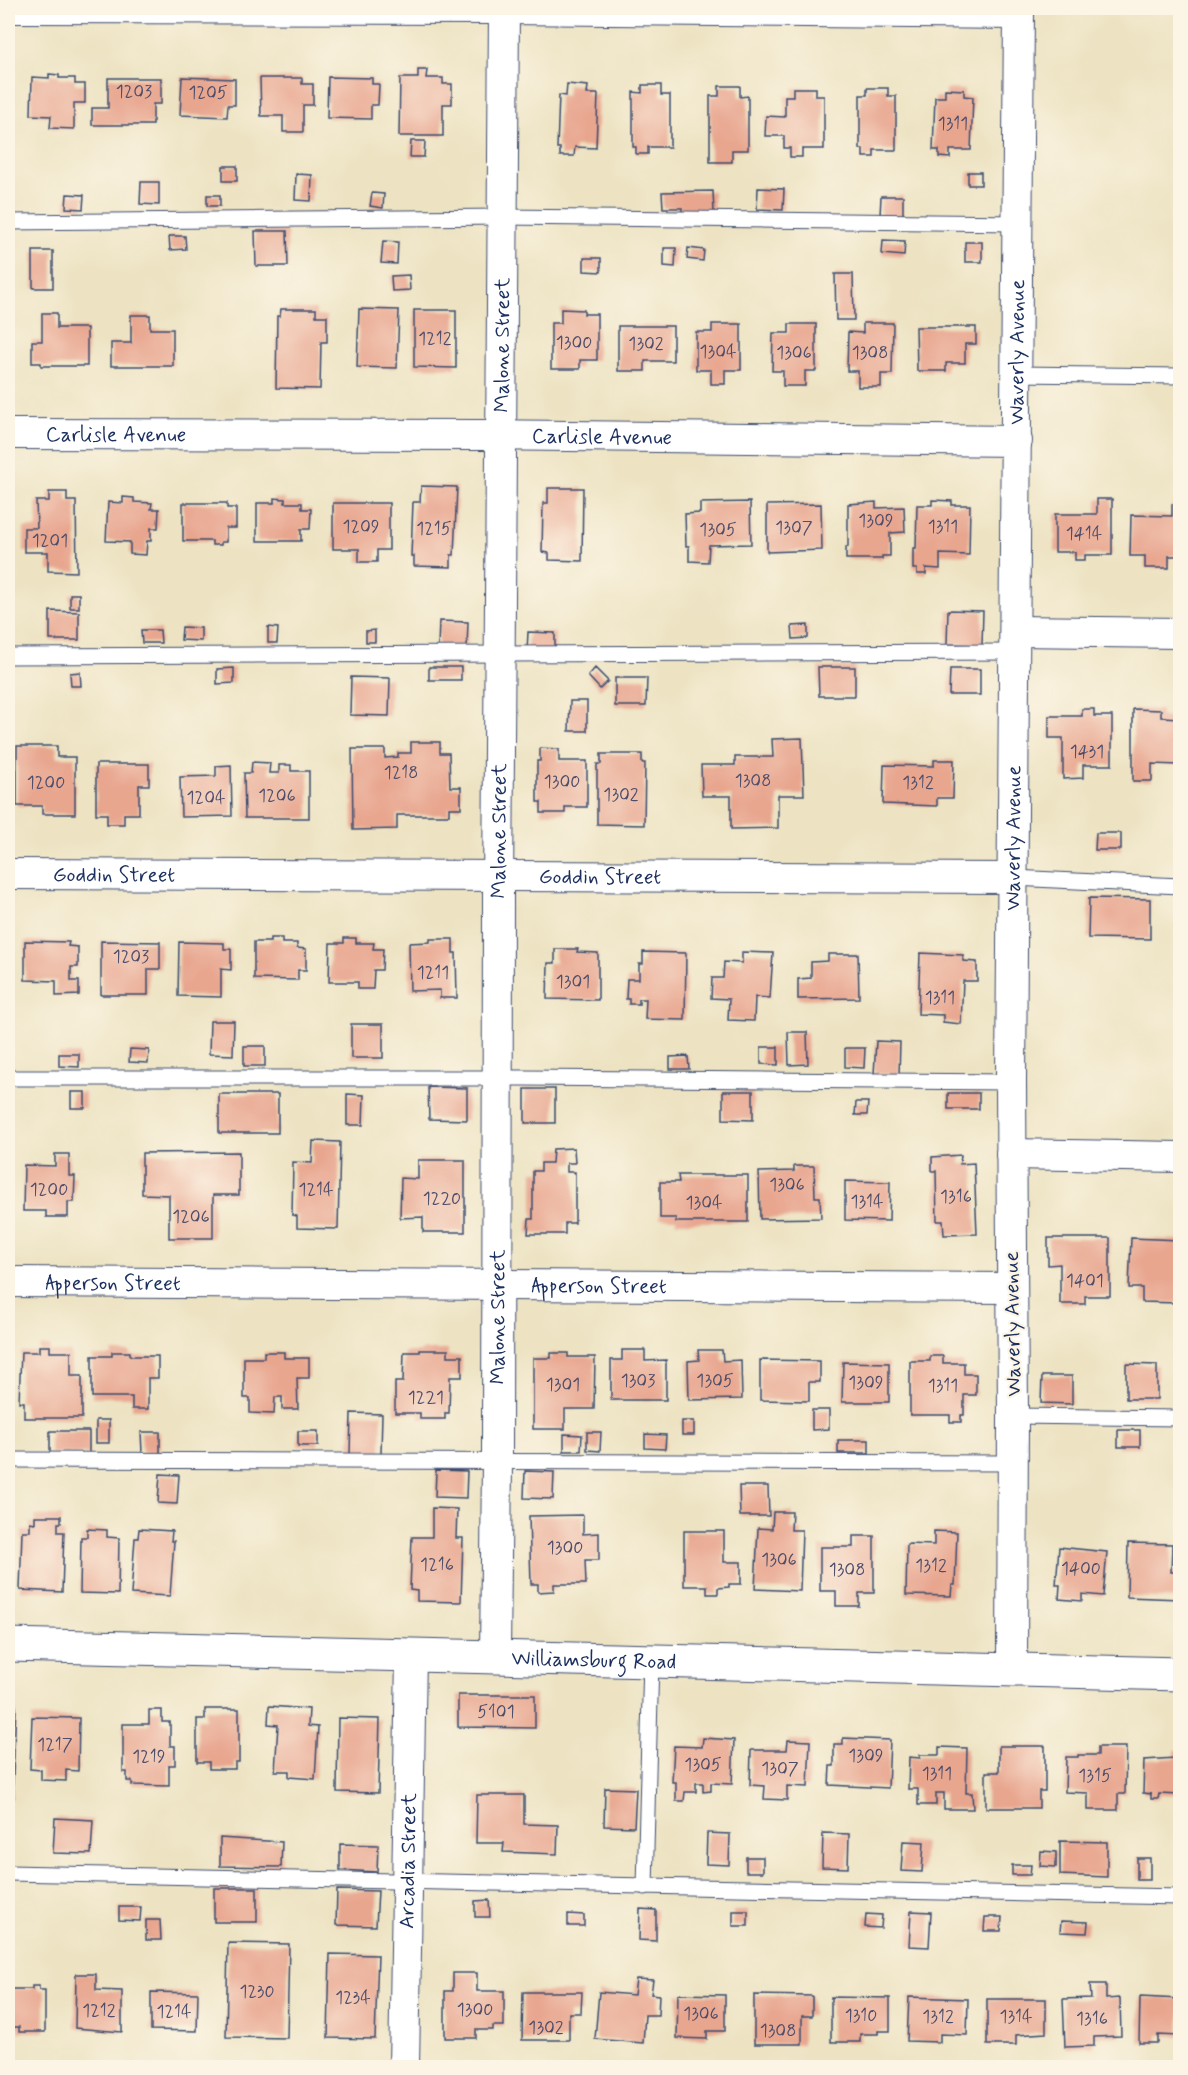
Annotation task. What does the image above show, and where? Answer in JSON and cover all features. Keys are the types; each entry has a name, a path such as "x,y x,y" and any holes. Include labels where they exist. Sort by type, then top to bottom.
{"main road":[{"name":"Williamsburg Road","path":"8,1645 1180,1674"}],"street":[{"path":"8,8 1019,11"},
{"name":"Malone Street","path":"495,1656 504,8"},
{"name":"Waverly Avenue","path":"1012,1669 1011,1082 1019,11"},
{"name":"Carlisle Avenue","path":"8,434 1017,441"},
{"path":"1015,642 1180,633"},
{"name":"Goddin Street","path":"8,873 1013,878"},
{"path":"1011,1154 1180,1157"},
{"name":"Apperson Street","path":"8,1282 1012,1288"},
{"name":"Arcadia Street","path":"404,2067 411,1655"}],"lane":[{"path":"8,222 504,217 1019,223"},
{"path":"1017,374 1180,376"},
{"path":"8,656 500,654 1015,642"},
{"path":"1013,878 1180,886"},
{"path":"8,1078 498,1078 1011,1082"},
{"path":"1013,1416 1180,1418"},
{"path":"8,1460 1013,1463"},
{"path":"645,1887 651,1660"},
{"path":"8,1873 1180,1897"}],"building":[{"path":"418,70 427,70 426,78 443,78 443,84 452,84 452,104 443,104 443,136 399,136 400,78 418,78"},
{"path":"49,74 59,75 59,78 75,78 75,84 85,84 85,103 74,103 74,129 50,128 51,116 31,115 32,77 49,78"},
{"path":"182,77 235,79 235,105 228,105 227,117 180,115"},
{"path":"328,77 372,78 372,84 379,84 378,105 371,105 371,119 327,118"},
{"path":"108,78 161,78 161,104 153,104 153,125 92,125 92,108 108,108"},
{"path":"260,78 302,78 302,84 313,84 313,105 303,105 303,132 283,132 283,116 261,116"},
{"path":"567,84 588,86 587,94 598,94 596,148 575,147 574,156 560,156 560,148 557,148 559,95 566,96"},
{"path":"642,85 661,85 661,95 670,95 670,147 648,147 648,154 636,154 636,147 633,147 633,92 642,93"},
{"path":"719,86 740,86 740,97 748,96 748,150 732,150 732,162 710,162 710,96 719,96"},
{"path":"793,88 816,88 816,96 824,96 824,149 802,149 802,157 790,157 790,148 784,148 784,136 765,136 766,116 785,117 785,96 793,96"},
{"path":"867,88 888,88 888,96 896,96 896,150 874,150 874,157 863,157 863,149 860,149 860,95 867,95"},
{"path":"945,89 964,90 964,96 973,97 971,150 950,150 950,158 939,157 939,150 933,150 935,97 945,97"},
{"path":"411,141 425,141 424,157 410,157"},
{"path":"223,166 237,166 237,181 223,181"},
{"path":"968,172 981,172 981,185 968,185"},
{"path":"296,174 312,175 311,201 295,200"},
{"path":"141,182 159,182 159,205 140,204"},
{"path":"758,188 784,189 783,210 757,209"},
{"path":"713,191 714,214 682,215 682,208 663,208 662,192"},
{"path":"372,193 384,194 383,208 370,206"},
{"path":"67,194 84,195 83,209 66,208"},
{"path":"207,195 220,195 220,206 207,206"},
{"path":"881,196 903,196 903,217 880,216"},
{"path":"255,231 287,231 288,266 256,266"},
{"path":"169,236 185,236 186,249 170,250"},
{"path":"883,240 905,241 904,256 882,254"},
{"path":"383,241 398,242 397,264 381,263"},
{"path":"965,242 982,242 982,262 965,262"},
{"path":"664,248 676,248 675,267 664,266"},
{"path":"688,248 704,250 703,261 687,259"},
{"path":"33,251 53,251 53,288 33,288"},
{"path":"584,258 601,258 601,272 584,271"},
{"path":"835,274 853,274 854,320 836,320"},
{"path":"409,275 410,290 392,291 391,276"},
{"path":"281,309 316,309 316,316 327,316 327,342 321,342 320,389 276,388 277,316 280,316"},
{"path":"359,309 399,310 397,368 357,367"},
{"path":"561,309 584,310 584,314 597,314 597,360 580,360 580,369 551,369 551,323 561,323"},
{"path":"414,310 456,310 456,368 414,367"},
{"path":"42,313 57,313 57,328 87,328 87,366 41,366 41,363 32,363 32,341 42,341"},
{"path":"131,315 150,315 150,329 173,329 173,366 111,366 111,343 131,343"},
{"path":"863,323 893,323 892,374 881,374 881,387 858,387 858,371 847,371 848,332 863,333"},
{"path":"712,324 741,324 741,370 725,370 725,384 711,384 711,370 696,370 696,332 712,332"},
{"path":"789,324 816,324 816,371 805,371 805,386 783,386 783,371 772,371 773,333 789,333"},
{"path":"618,326 673,326 673,361 645,361 645,371 618,371"},
{"path":"916,327 976,327 976,344 965,344 965,363 946,363 946,371 917,371"},
{"path":"421,486 457,487 454,555 451,555 451,567 414,566 414,556 411,556 413,502 420,502"},
{"path":"548,488 583,488 582,561 549,560 549,553 542,552 543,503 548,503"},
{"path":"49,492 67,492 67,501 76,501 77,572 48,571 48,552 24,552 24,528 37,528 36,501 49,501"},
{"path":"123,497 134,498 134,502 152,503 151,509 159,509 158,528 151,528 151,541 147,541 146,555 130,554 130,542 106,541 108,502 123,503"},
{"path":"274,498 285,499 285,503 302,503 302,509 311,509 310,529 301,529 301,541 257,541 257,503 274,503"},
{"path":"1097,499 1112,499 1112,555 1085,555 1085,560 1075,560 1075,552 1055,552 1055,514 1097,514"},
{"path":"932,500 952,501 952,505 970,505 969,555 940,554 940,569 926,568 926,574 917,574 917,569 913,569 913,548 916,548 917,505 932,505"},
{"path":"750,502 751,544 709,545 708,562 689,561 685,514 700,513 700,503"},
{"path":"876,502 876,508 904,507 905,532 890,533 890,556 882,556 882,559 846,559 848,504"},
{"path":"183,503 227,503 227,508 236,508 236,528 226,528 226,542 221,542 221,545 212,545 212,541 183,541"},
{"path":"333,503 389,503 389,550 377,550 377,562 359,562 359,549 333,549"},
{"path":"821,504 822,550 767,552 767,505"},
{"path":"1172,504 1180,504 1180,556 1169,556 1169,568 1145,568 1145,556 1130,556 1131,515 1172,516"},
{"path":"70,594 79,594 79,608 70,608"},
{"path":"948,610 983,611 982,645 947,644"},
{"path":"50,611 79,612 79,640 50,640"},
{"path":"439,621 468,622 467,648 438,647"},
{"path":"808,625 808,638 793,639 792,626"},
{"path":"182,627 201,628 201,641 181,640"},
{"path":"268,627 278,628 277,643 268,643"},
{"path":"141,630 160,630 161,643 142,643"},
{"path":"375,630 375,642 366,642 366,631"},
{"path":"528,632 555,633 555,651 527,651"},
{"path":"429,667 461,667 461,680 429,680"},
{"path":"818,667 855,667 855,696 819,696"},
{"path":"234,668 234,683 217,684 217,669"},
{"path":"595,668 608,681 600,689 588,676"},
{"path":"950,669 980,669 980,695 949,695"},
{"path":"80,672 81,686 71,686 70,673"},
{"path":"351,677 390,678 389,716 350,715"},
{"path":"615,678 647,678 646,706 615,706"},
{"path":"570,701 587,701 587,731 569,731"},
{"path":"1082,709 1094,709 1094,716 1112,716 1112,765 1083,765 1083,778 1063,779 1063,738 1049,738 1049,716 1082,716"},
{"path":"1133,709 1161,710 1161,717 1180,718 1180,765 1152,764 1152,781 1133,781"},
{"path":"802,738 804,795 778,795 778,828 731,829 731,796 702,796 701,765 735,765 735,757 773,757 772,739"},
{"path":"411,742 440,742 440,753 449,753 450,787 461,787 461,808 449,808 449,815 397,815 397,829 353,830 352,749 385,749 385,758 398,757 398,753 411,753"},
{"path":"17,746 57,746 57,757 75,757 75,814 42,814 42,806 17,806"},
{"path":"540,748 559,749 559,761 587,761 587,807 565,807 565,813 541,813 541,802 537,802 537,761 540,761"},
{"path":"601,754 642,754 642,763 645,763 644,825 597,824 597,764 601,764"},
{"path":"934,760 954,760 953,798 937,798 937,806 883,804 884,765 934,766"},
{"path":"252,762 270,763 269,773 279,773 279,765 291,765 291,771 309,771 309,818 245,818 244,773 251,773"},
{"path":"96,764 149,764 149,785 139,785 139,814 124,814 124,824 107,824 107,814 96,814"},
{"path":"231,765 232,816 181,817 180,777 216,776 216,766"},
{"path":"1096,833 1121,833 1121,850 1095,850"},
{"path":"1089,898 1150,899 1150,939 1088,938"},
{"path":"270,938 282,938 282,943 297,943 297,948 306,949 306,970 298,970 298,980 254,979 254,942 270,942"},
{"path":"344,938 356,938 356,943 374,943 373,949 383,949 382,970 374,970 373,989 358,989 358,982 329,982 330,943 344,943"},
{"path":"430,939 453,939 453,953 456,953 457,998 440,998 440,990 410,991 409,943 430,942"},
{"path":"25,941 69,942 68,946 78,947 78,967 71,967 71,981 79,981 79,995 56,996 56,981 25,980"},
{"path":"101,941 160,942 160,969 148,969 148,995 101,995"},
{"path":"179,942 224,943 224,949 231,949 231,970 221,969 221,997 178,996"},
{"path":"555,949 578,949 577,952 598,953 598,1000 547,999 548,963 555,963"},
{"path":"643,952 686,953 685,1020 645,1019 646,999 639,999 639,1004 629,1004 629,999 626,999 627,979 639,979 639,964 643,964"},
{"path":"742,952 773,953 770,998 755,997 754,1021 728,1020 729,999 711,998 712,978 723,978 724,962 742,963"},
{"path":"920,953 963,955 963,961 977,962 977,981 963,981 961,1024 943,1022 943,1015 918,1014"},
{"path":"828,954 858,954 859,998 798,999 798,979 811,978 811,962 828,961"},
{"path":"210,1021 234,1021 233,1055 209,1054"},
{"path":"351,1024 383,1024 383,1058 351,1058"},
{"path":"788,1032 807,1032 808,1064 789,1065"},
{"path":"876,1041 900,1042 899,1075 874,1074"},
{"path":"244,1046 265,1046 265,1066 244,1066"},
{"path":"761,1047 778,1047 778,1065 761,1064"},
{"path":"845,1048 865,1048 864,1068 845,1067"},
{"path":"130,1049 149,1050 148,1063 129,1062"},
{"path":"59,1054 79,1054 79,1067 59,1066"},
{"path":"688,1056 689,1069 670,1069 670,1057"},
{"path":"428,1087 467,1088 467,1120 429,1119"},
{"path":"525,1089 555,1089 555,1123 525,1123"},
{"path":"723,1091 753,1091 753,1120 723,1119"},
{"path":"71,1092 85,1092 85,1108 71,1108"},
{"path":"948,1093 979,1093 979,1109 948,1109"},
{"path":"219,1094 278,1094 278,1133 219,1133"},
{"path":"347,1094 364,1095 363,1125 347,1125"},
{"path":"856,1102 868,1102 867,1115 855,1115"},
{"path":"313,1141 340,1142 338,1229 297,1228 297,1216 292,1215 293,1162 312,1163"},
{"path":"574,1148 575,1163 567,1163 567,1172 575,1172 575,1223 565,1223 565,1234 528,1234 529,1219 533,1219 533,1171 541,1171 541,1163 552,1163 553,1149"},
{"path":"239,1152 239,1195 213,1195 213,1238 169,1238 169,1195 142,1194 142,1153"},
{"path":"55,1154 69,1154 69,1176 75,1176 74,1202 68,1202 68,1217 46,1217 46,1211 23,1211 24,1165 55,1166"},
{"path":"961,1155 960,1164 974,1163 977,1234 944,1235 943,1221 937,1221 936,1171 932,1171 932,1157"},
{"path":"418,1160 465,1160 465,1232 423,1232 423,1217 400,1218 401,1178 418,1179"},
{"path":"794,1166 814,1166 815,1197 820,1197 821,1218 760,1219 759,1172 794,1171"},
{"path":"678,1175 748,1175 748,1222 676,1222 676,1218 660,1218 660,1182 679,1182"},
{"path":"845,1181 890,1182 889,1221 845,1220"},
{"path":"1048,1238 1110,1238 1110,1296 1085,1296 1085,1304 1060,1304 1060,1264 1048,1265"},
{"path":"1131,1238 1180,1240 1178,1303 1142,1302 1142,1288 1129,1288"},
{"path":"39,1346 50,1346 50,1352 71,1352 71,1376 82,1376 82,1418 24,1418 24,1402 19,1402 21,1352 39,1352"},
{"path":"420,1350 448,1350 448,1356 462,1356 462,1377 450,1377 449,1413 445,1413 445,1419 420,1419 420,1413 395,1413 395,1382 403,1382 404,1352 420,1352"},
{"path":"622,1350 645,1350 645,1361 666,1360 666,1400 611,1400 611,1360 622,1360"},
{"path":"698,1350 722,1350 723,1361 741,1360 742,1399 689,1400 688,1361 699,1360"},
{"path":"112,1352 130,1352 130,1356 158,1356 158,1378 148,1378 148,1409 132,1409 132,1397 92,1397 92,1356 112,1356"},
{"path":"264,1352 284,1352 284,1358 309,1358 309,1378 297,1378 298,1409 282,1409 282,1397 275,1397 274,1414 250,1413 250,1398 244,1398 244,1358 264,1358"},
{"path":"551,1353 568,1353 568,1357 595,1357 594,1409 565,1409 565,1429 533,1429 533,1358 551,1358"},
{"path":"930,1356 943,1356 943,1363 964,1363 964,1374 976,1374 976,1395 964,1395 964,1415 961,1415 961,1422 950,1422 950,1415 910,1415 910,1361 930,1361"},
{"path":"760,1360 820,1361 820,1382 809,1382 809,1401 760,1400"},
{"path":"843,1362 889,1363 889,1402 842,1402"},
{"path":"1126,1364 1157,1365 1157,1399 1126,1399"},
{"path":"1042,1376 1072,1376 1072,1404 1041,1403"},
{"path":"812,1410 829,1410 829,1429 812,1430"},
{"path":"351,1413 382,1414 381,1454 350,1454"},
{"path":"96,1420 109,1420 109,1443 96,1443"},
{"path":"682,1421 694,1421 694,1435 682,1435"},
{"path":"1118,1430 1140,1430 1140,1447 1118,1447"},
{"path":"50,1431 89,1431 89,1454 50,1454"},
{"path":"298,1431 318,1431 318,1446 298,1446"},
{"path":"141,1432 160,1432 160,1453 142,1453"},
{"path":"587,1432 601,1432 600,1451 587,1450"},
{"path":"564,1434 582,1435 581,1451 564,1451"},
{"path":"645,1434 666,1435 665,1449 645,1448"},
{"path":"838,1440 869,1440 869,1453 838,1453"},
{"path":"436,1470 467,1471 466,1498 435,1497"},
{"path":"525,1471 554,1472 553,1499 524,1498"},
{"path":"160,1474 179,1475 177,1504 158,1503"},
{"path":"739,1486 768,1486 769,1516 740,1516"},
{"path":"432,1508 457,1509 456,1538 463,1538 461,1602 417,1601 417,1591 410,1590 412,1537 432,1537"},
{"path":"773,1512 792,1512 791,1530 802,1530 800,1591 755,1589 758,1528 772,1529"},
{"path":"583,1515 583,1534 599,1533 599,1560 585,1560 586,1584 554,1584 554,1591 538,1592 538,1584 531,1584 529,1516"},
{"path":"35,1516 61,1516 58,1532 64,1532 62,1592 20,1590 22,1531 30,1531 30,1522 35,1523"},
{"path":"87,1529 107,1530 107,1537 119,1538 118,1594 80,1593 81,1537 87,1537"},
{"path":"139,1529 172,1531 171,1541 174,1541 170,1596 131,1594 135,1538 138,1538"},
{"path":"684,1531 724,1531 724,1562 741,1562 741,1584 729,1584 729,1587 718,1588 718,1594 707,1594 707,1586 684,1586"},
{"path":"934,1531 957,1532 955,1585 952,1585 951,1596 906,1595 907,1544 934,1545"},
{"path":"853,1536 874,1536 874,1593 859,1593 859,1606 836,1606 836,1591 820,1591 820,1547 853,1547"},
{"path":"1128,1543 1172,1544 1171,1572 1180,1572 1180,1599 1127,1597"},
{"path":"1059,1547 1107,1552 1103,1596 1082,1594 1082,1601 1059,1599 1060,1585 1056,1585"},
{"path":"458,1695 535,1695 535,1728 458,1727"},
{"path":"269,1706 309,1709 308,1726 318,1727 315,1779 289,1777 289,1771 275,1771 278,1725 268,1724"},
{"path":"8,1707 16,1707 12,1799 8,1799"},
{"path":"205,1709 239,1709 239,1762 235,1762 235,1769 209,1769 209,1762 197,1762 197,1719 205,1719"},
{"path":"149,1710 162,1710 162,1722 170,1722 170,1746 175,1746 175,1765 169,1765 169,1786 132,1785 132,1781 127,1781 127,1772 123,1772 123,1724 149,1724"},
{"path":"32,1717 79,1718 78,1771 66,1770 66,1781 41,1780 41,1770 30,1769"},
{"path":"338,1718 380,1719 378,1793 337,1792"},
{"path":"703,1738 734,1740 732,1784 711,1783 711,1791 703,1792 703,1783 696,1783 696,1792 685,1792 684,1801 676,1801 676,1782 672,1782 674,1746 702,1747"},
{"path":"843,1738 890,1740 888,1788 829,1785 830,1766 834,1766 834,1744 843,1744"},
{"path":"788,1740 810,1741 808,1787 787,1786 787,1800 764,1799 765,1786 750,1785 751,1750 787,1750"},
{"path":"999,1746 1045,1746 1045,1791 1039,1791 1039,1808 986,1808 986,1772 999,1772"},
{"path":"939,1747 967,1748 966,1793 972,1793 973,1809 944,1809 944,1793 936,1793 936,1805 918,1805 918,1789 908,1789 909,1757 939,1755"},
{"path":"1098,1747 1126,1747 1125,1794 1118,1794 1118,1810 1088,1810 1088,1793 1065,1792 1066,1757 1098,1755"},
{"path":"1175,1750 1180,1750 1180,1795 1159,1794 1158,1799 1151,1799 1151,1794 1143,1793 1144,1760 1175,1758"},
{"path":"605,1788 636,1789 634,1827 604,1826"},
{"path":"477,1795 524,1795 524,1824 558,1825 557,1854 503,1852 504,1843 476,1843"},
{"path":"55,1818 93,1820 91,1854 53,1853"},
{"path":"707,1833 730,1834 729,1865 706,1864"},
{"path":"823,1833 849,1834 848,1868 822,1867"},
{"path":"220,1838 282,1842 281,1867 220,1866"},
{"path":"903,1841 924,1842 922,1872 901,1871"},
{"path":"1060,1841 1107,1842 1107,1877 1060,1875"},
{"path":"340,1844 378,1845 377,1872 340,1870"},
{"path":"1041,1851 1056,1852 1056,1867 1040,1866"},
{"path":"746,1857 763,1857 763,1872 746,1872"},
{"path":"1137,1858 1150,1858 1150,1880 1137,1880"},
{"path":"1012,1865 1031,1865 1030,1875 1012,1875"},
{"path":"214,1888 257,1888 257,1922 214,1922"},
{"path":"337,1890 378,1891 376,1926 336,1925"},
{"path":"489,1900 490,1917 475,1917 475,1901"},
{"path":"119,1907 141,1907 140,1921 119,1920"},
{"path":"640,1909 656,1910 656,1941 639,1940"},
{"path":"733,1911 748,1911 748,1926 733,1926"},
{"path":"911,1911 931,1912 929,1947 909,1946"},
{"path":"568,1914 584,1915 584,1926 568,1926"},
{"path":"866,1914 882,1915 881,1928 865,1927"},
{"path":"985,1917 1002,1917 1001,1931 984,1931"},
{"path":"146,1920 160,1920 161,1940 146,1940"},
{"path":"1061,1921 1088,1922 1087,1933 1060,1932"},
{"path":"228,1943 289,1944 287,2038 226,2037"},
{"path":"330,1954 378,1955 375,2039 328,2038"},
{"path":"453,1973 477,1973 477,1991 504,1991 504,2026 493,2026 493,2030 476,2030 476,2038 445,2038 445,1991 453,1991"},
{"path":"76,1974 96,1974 96,1990 122,1991 122,2032 75,2028"},
{"path":"636,1979 653,1980 651,1994 659,1995 658,2015 645,2015 643,2043 595,2039 599,1992 634,1995"},
{"path":"1090,1984 1106,1984 1106,1999 1120,1998 1121,2036 1094,2037 1094,2046 1065,2047 1063,1999 1091,1998"},
{"path":"32,1986 39,1986 39,1990 45,1990 45,2032 19,2032 19,2027 8,2027 8,1989 32,1989"},
{"path":"151,1992 198,1993 197,2031 151,2030"},
{"path":"523,1992 582,1992 581,2013 569,2013 569,2040 522,2040"},
{"path":"678,1994 725,1995 725,2031 707,2031 707,2039 677,2038"},
{"path":"754,1995 812,1996 812,2016 802,2016 802,2044 754,2044"},
{"path":"831,1997 890,1998 890,2031 860,2034 860,2042 831,2042"},
{"path":"909,1997 968,1999 967,2035 940,2034 940,2042 907,2041"},
{"path":"1140,1997 1180,1999 1180,2036 1158,2035 1158,2043 1139,2043"},
{"path":"987,1999 1046,1999 1046,2033 1016,2035 1016,2045 987,2045"}]}
